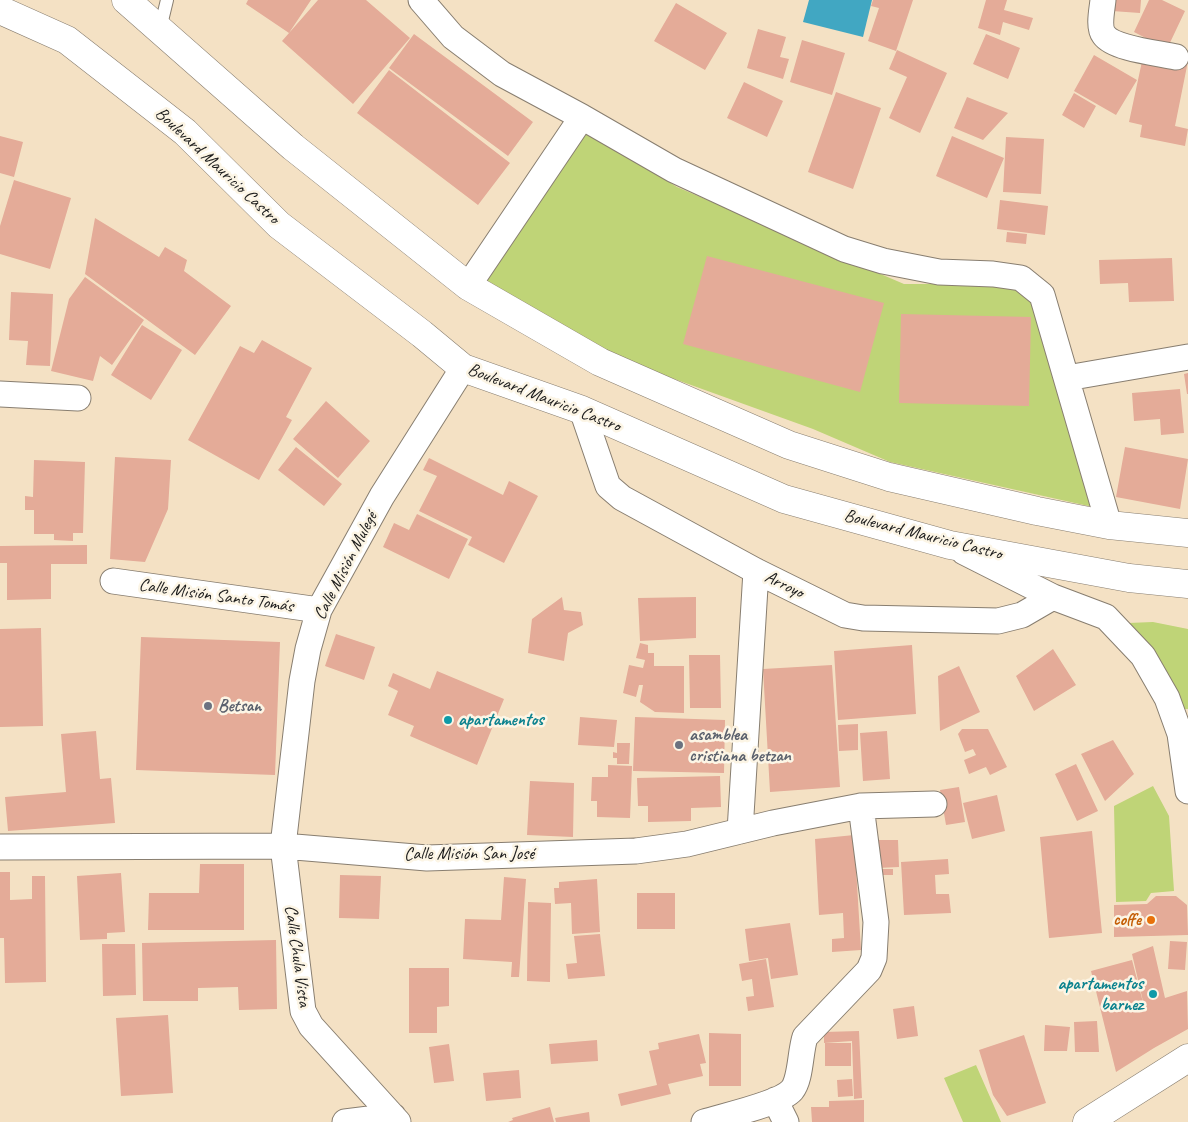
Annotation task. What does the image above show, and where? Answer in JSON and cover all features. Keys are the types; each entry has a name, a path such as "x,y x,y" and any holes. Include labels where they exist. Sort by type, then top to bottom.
{"main road":[{"path":"126,0 293,147 468,286 600,362 789,445 889,477 1037,511 1109,525 1188,533"},
{"name":"Boulevard Mauricio Castro","path":"0,10 67,40 185,132 279,225 422,334 463,368 582,410 784,499 950,545 1129,578 1188,584"},
{"path":"1087,1122 1188,1058"}],"street":[{"path":"421,0 453,37 502,74 674,170 844,248 882,262 939,272 993,274 1021,278 1042,295 1109,525"},
{"path":"1103,0 1101,25 1103,34 1110,41 1176,57"},
{"path":"468,286 582,117"},
{"path":"1067,378 1188,356"},
{"name":"Calle Misión Mulegé","path":"283,846 302,681 308,649 319,610 382,496 463,368"},
{"path":"0,394 78,398"},
{"name":"Arroyo","path":"582,410 608,486 622,498 756,571 845,615 863,618 998,621 1022,615 1053,597"},
{"path":"950,545 1053,597 1106,618 1144,656 1167,698 1180,734 1188,791"},
{"path":"740,830 756,571"},
{"name":"Calle Misión Santo Tomás","path":"113,581 319,610"},
{"name":"Calle Misión San José","path":"0,847 283,846 427,858 636,851 687,844 740,830 861,806 934,804"},
{"path":"704,1122 781,1111 798,1076 801,1049 805,1037 869,970 874,958 876,922 861,806"},
{"name":"Calle Chula Vista","path":"283,846 303,1011 311,1026 396,1119"},
{"path":"345,1122 396,1119"}],"lane":[{"path":"160,29 167,0"}],"green space":[{"path":"585,130 677,187 904,284 1017,284 1037,299 1093,507 890,462 813,429 630,363 477,286"},
{"path":"1153,622 1188,629 1188,709 1175,709 1128,623"},
{"path":"1153,786 1169,816 1174,891 1151,893 1146,901 1116,902 1114,806"},
{"path":"976,1065 1001,1122 963,1122 944,1078"}],"water":[{"path":"809,0 872,0 863,37 803,22"}],"building":[{"path":"248,0 311,0 289,33 246,4"},
{"path":"318,0 366,0 410,38 353,104 282,41"},
{"path":"873,0 913,0 896,51 868,41 879,8 871,6"},
{"path":"986,0 1007,0 1004,10 1033,18 1029,30 1003,22 1000,35 978,28"},
{"path":"1112,0 1141,0 1140,13 1112,11"},
{"path":"1149,0 1162,0 1185,11 1167,49 1134,32"},
{"path":"676,3 727,33 705,70 654,41"},
{"path":"758,29 786,37 780,57 789,59 783,79 747,68"},
{"path":"414,34 533,122 508,156 389,68"},
{"path":"986,34 1020,48 1008,79 973,64"},
{"path":"802,40 845,53 832,95 790,82"},
{"path":"897,50 947,73 920,133 889,118 907,77 889,69"},
{"path":"1144,52 1188,61 1175,126 1188,129 1185,146 1140,137 1142,125 1129,122"},
{"path":"1094,55 1137,80 1116,115 1074,91"},
{"path":"389,70 510,163 478,205 357,113"},
{"path":"744,82 783,101 767,137 727,118"},
{"path":"836,92 881,108 853,189 808,172"},
{"path":"1074,93 1096,106 1084,128 1062,115"},
{"path":"967,97 1008,113 983,140 954,128"},
{"path":"0,136 23,142 14,177 0,173"},
{"path":"952,136 1004,158 987,198 936,176"},
{"path":"1006,137 1044,139 1041,194 1003,192"},
{"path":"14,180 71,198 50,269 0,254 0,226"},
{"path":"1000,200 1048,206 1045,235 997,229"},
{"path":"95,218 159,257 165,247 187,260 184,271 231,306 195,355 85,274"},
{"path":"1007,232 1027,234 1026,244 1006,242"},
{"path":"707,256 884,303 860,392 683,344"},
{"path":"1172,258 1174,301 1129,302 1128,283 1100,284 1099,260"},
{"path":"85,277 144,320 112,365 100,356 93,381 51,371 69,299"},
{"path":"11,292 53,294 50,366 26,365 28,341 9,340"},
{"path":"901,314 1031,317 1029,406 899,403"},
{"path":"142,325 182,350 151,400 111,375"},
{"path":"262,340 312,368 286,417 292,420 259,480 188,440 240,346 254,353"},
{"path":"1188,373 1188,394 1187,394 1184,374"},
{"path":"1180,389 1184,433 1161,435 1160,419 1134,421 1132,393"},
{"path":"326,401 370,441 338,478 293,439"},
{"path":"296,447 342,484 324,506 278,470"},
{"path":"1125,447 1188,459 1180,509 1116,497"},
{"path":"115,457 171,460 168,509 145,562 110,559"},
{"path":"429,458 503,495 509,481 538,496 504,563 468,545 472,537 419,511 437,476 423,470"},
{"path":"34,460 85,462 83,533 73,533 73,541 54,540 54,534 34,534 34,510 25,510 25,496 33,497"},
{"path":"417,514 468,539 449,579 383,547 394,523 409,530"},
{"path":"87,545 87,564 51,564 51,599 7,600 7,563 0,563 0,546"},
{"path":"562,597 564,610 581,612 583,625 568,633 564,661 528,653 532,619"},
{"path":"696,597 696,638 640,641 638,598"},
{"path":"41,628 43,726 0,727 0,629"},
{"path":"336,634 375,647 364,680 325,666"},
{"name":"Betsan","path":"141,637 280,642 275,775 136,770"},
{"path":"640,643 648,645 648,653 654,653 654,666 684,666 684,713 655,712 640,702 643,685 639,685 636,697 623,693 629,665 643,668 645,660 636,658"},
{"path":"912,645 916,714 838,720 834,651"},
{"path":"1053,649 1076,685 1034,711 1016,676"},
{"path":"689,655 720,655 721,708 690,708"},
{"path":"832,665 840,787 770,792 763,669"},
{"path":"959,666 980,712 940,731 938,676"},
{"name":"apartamentos","path":"437,671 504,699 477,765 410,736 414,726 388,715 398,691 388,686 393,673 430,689"},
{"path":"580,717 617,720 614,747 578,745"},
{"name":"asamblea cristiana betzan","path":"635,717 725,720 724,773 633,771"},
{"path":"858,724 858,750 839,751 838,725"},
{"path":"962,729 988,729 1007,767 990,775 986,767 969,774 964,760 976,755 973,749 965,752 958,734"},
{"path":"96,731 100,779 111,778 115,823 8,831 5,797 66,792 61,734"},
{"path":"887,731 890,779 863,781 860,733"},
{"path":"1113,740 1134,774 1105,801 1081,754"},
{"path":"617,743 630,743 629,764 617,764 617,758 613,758 613,752 617,753"},
{"path":"1076,764 1098,811 1077,821 1055,774"},
{"path":"608,765 632,766 630,818 597,817 597,801 591,801 592,777 608,777"},
{"path":"720,776 721,807 691,808 691,821 648,822 648,806 638,806 637,778"},
{"path":"530,781 574,783 573,837 527,835"},
{"path":"959,787 965,822 946,825 940,790"},
{"path":"997,795 1005,831 972,839 963,803"},
{"path":"1092,831 1102,933 1049,938 1040,837"},
{"path":"854,835 861,950 832,952 832,939 844,938 843,913 819,915 815,839"},
{"path":"876,840 898,840 899,867 877,868"},
{"path":"948,859 949,874 935,875 936,894 949,894 951,913 904,915 901,862"},
{"path":"200,864 244,864 244,930 148,930 149,893 199,893"},
{"path":"880,869 893,869 893,875 880,875"},
{"path":"0,872 10,872 10,900 32,899 32,876 45,876 46,982 5,983 4,938 0,938"},
{"path":"121,873 125,932 107,933 107,939 80,940 77,876"},
{"path":"340,875 381,876 379,919 339,918"},
{"path":"504,877 526,879 519,977 511,977 512,962 463,959 465,919 501,920"},
{"path":"597,879 600,932 572,934 571,903 555,904 554,888 559,888 559,882"},
{"path":"637,893 675,893 675,929 637,929"},
{"name":"coffe","path":"1156,896 1176,896 1187,905 1188,935 1114,937 1114,905 1147,904"},
{"path":"528,902 551,903 550,982 527,981"},
{"path":"790,923 798,975 771,979 768,958 749,961 745,929"},
{"path":"600,934 605,976 568,979 566,964 577,963 574,936"},
{"path":"276,940 277,1009 239,1010 238,987 198,988 198,1001 143,1001 142,943"},
{"path":"1170,941 1187,942 1185,970 1168,969"},
{"path":"102,944 135,944 136,995 103,996"},
{"path":"1153,946 1165,998 1187,991 1188,1029 1116,1072 1091,971 1132,960 1145,1010 1132,954"},
{"path":"766,959 774,1007 748,1011 746,997 754,996 752,979 742,981 739,964"},
{"path":"409,968 449,968 449,1006 437,1007 437,1033 409,1033"},
{"path":"914,1006 918,1036 897,1039 893,1009"},
{"path":"168,1015 173,1093 121,1096 116,1018"},
{"path":"1097,1021 1099,1052 1075,1052 1074,1022"},
{"path":"1045,1025 1070,1027 1067,1051 1044,1051"},
{"path":"859,1031 862,1098 854,1099 852,1041 824,1043 824,1032"},
{"path":"709,1033 741,1034 741,1086 709,1086"},
{"path":"699,1034 706,1063 700,1064 703,1076 668,1084 671,1094 621,1106 618,1094 657,1085 649,1051 659,1049 658,1043"},
{"path":"1024,1035 1046,1103 1007,1116 993,1095 979,1050"},
{"path":"597,1040 598,1061 551,1064 549,1044"},
{"path":"825,1043 851,1043 851,1066 825,1066"},
{"path":"449,1044 454,1081 434,1083 429,1047"},
{"path":"519,1070 521,1098 486,1101 483,1073"},
{"path":"852,1079 853,1096 838,1097 837,1080"},
{"path":"864,1100 864,1122 812,1122 811,1107 829,1107 829,1101"},
{"path":"550,1107 554,1122 508,1122 513,1120 512,1118"},
{"path":"589,1112 590,1122 556,1122 555,1118"}],"place":[{"name":"Betsan","path":"208,706"},
{"name":"apartamentos","path":"448,720"},
{"name":"asamblea cristiana betzan","path":"679,745"},
{"name":"coffe","path":"1151,920"},
{"name":"apartamentos barnez","path":"1153,994"}]}
